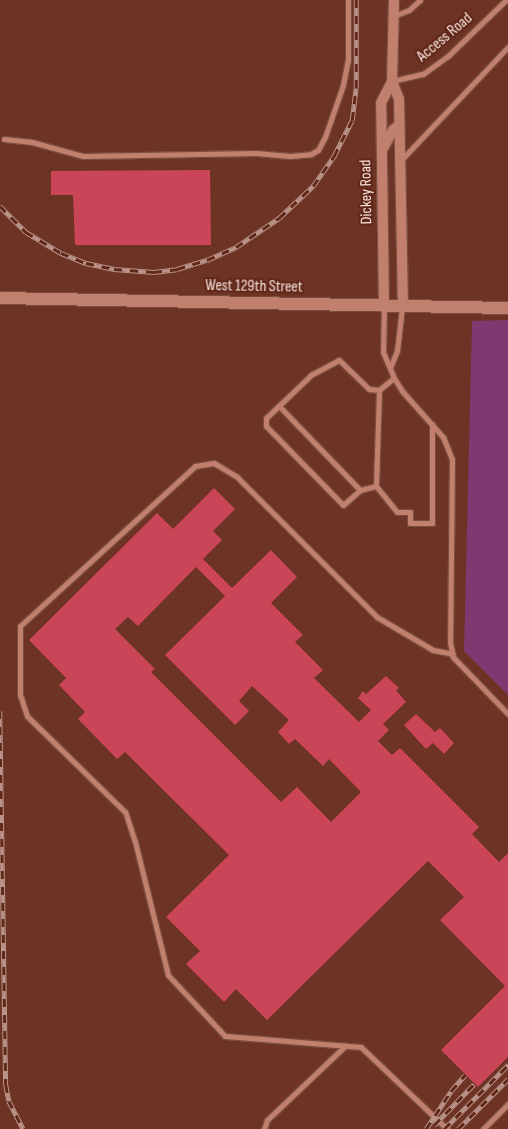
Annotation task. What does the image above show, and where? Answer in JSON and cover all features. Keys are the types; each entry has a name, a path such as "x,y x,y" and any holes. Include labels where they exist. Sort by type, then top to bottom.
{"main road":[{"name":"West 129th Street","path":"0,298 508,308"}],"street":[{"name":"Dickey Road","path":"394,0 392,81 399,100 403,306"},
{"name":"Dickey Road","path":"384,306 381,103 392,81"},
{"path":"381,151 393,130 399,125"}],"lane":[{"path":"4,139 32,142 84,156 256,153 290,156 311,154 318,150 325,137 343,85 348,58 348,0"},
{"path":"394,16 409,10 420,0"},
{"name":"Access Road","path":"392,81 423,74 449,55 506,0"},
{"path":"399,162 508,47"},
{"path":"384,306 383,352 394,378 402,391 443,437 452,458 450,642 453,654 463,669 508,714"},
{"path":"390,368 397,351 403,306"},
{"path":"376,486 360,490 343,505 266,426 266,418 311,375 339,360 369,388 379,390"},
{"path":"394,378 379,390 376,486 397,512 410,512 410,523 432,523 432,424"},
{"path":"279,406 360,490"},
{"path":"447,1129 361,1047 225,1036 168,975 135,842 125,812 27,716 20,695 20,626 195,466 214,463 237,478 377,616 433,650 453,654"},
{"path":"264,1129 267,1120 345,1046"},
{"path":"483,1129 508,1104"}],"shaded area":[{"path":"508,320 508,695 464,651 472,321"}],"building":[{"path":"210,170 211,245 75,245 73,195 51,195 51,171"},
{"path":"214,488 235,509 213,531 222,540 203,559 232,588 271,550 297,577 271,603 303,635 295,642 323,670 314,678 359,722 371,710 358,698 363,691 366,694 386,676 399,688 396,690 406,702 383,724 389,730 378,741 392,755 400,748 479,827 472,834 499,862 508,853 508,1057 478,1087 441,1050 505,986 440,920 464,897 428,861 267,1020 236,989 224,1002 186,964 200,951 166,917 229,855 125,752 117,759 78,719 85,712 59,685 66,678 29,640 157,513 173,529","holes":["196,567 225,596 165,655 235,725 249,711 239,701 252,686 289,720 278,732 289,744 295,739 323,766 329,759 361,792 331,822 297,787 281,802 151,672 155,669 115,629 128,617 138,626"]},
{"path":"416,714 435,732 440,728 454,743 444,754 433,743 426,749 404,725"}],"railway":[{"path":"0,206 26,232 61,253 86,263 114,269 154,272 177,269 207,260 236,247 279,218 313,186 334,156 352,120 356,88 356,0"},
{"path":"0,711 6,1085 9,1101 23,1129"},
{"path":"444,1129 508,1065"},
{"path":"426,1129 451,1091 465,1075"},
{"path":"458,1129 508,1079"},
{"path":"434,1125 474,1084"}]}
